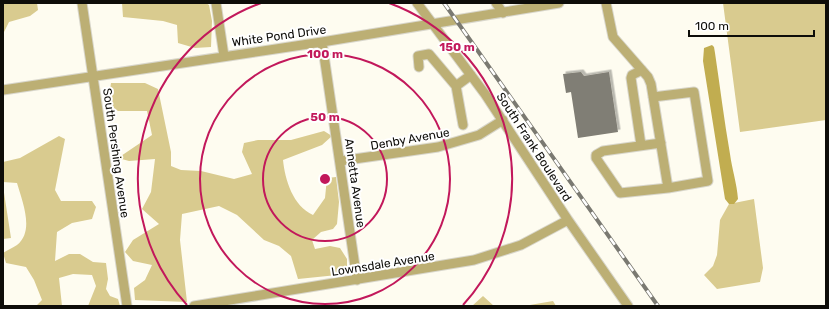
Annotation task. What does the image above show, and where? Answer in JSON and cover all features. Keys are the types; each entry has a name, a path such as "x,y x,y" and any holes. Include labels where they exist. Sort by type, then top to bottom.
{"street":[{"name":"South Pershing Avenue","path":"82,3 127,306"},
{"path":"216,3 224,56"},
{"name":"South Frank Boulevard","path":"417,3 503,120 568,220 628,306"},
{"path":"496,3 503,12"},
{"name":"White Pond Drive","path":"3,90 322,42 559,3"},
{"path":"606,3 613,37 648,77 653,97 668,188"},
{"name":"Annetta Avenue","path":"322,42 357,280"},
{"path":"419,67 418,56 429,54 456,86 463,125"},
{"path":"641,146 631,78 642,70"},
{"path":"456,86 471,75"},
{"path":"653,97 694,92 708,181 668,188 620,193 596,158 596,155 603,151 661,143"},
{"name":"Denby Avenue","path":"340,161 438,148 479,135 503,120"},
{"name":"Lownsdale Avenue","path":"194,306 433,268 499,253 521,245 568,220"}],"shaded area":[{"path":"3,3 37,3 38,10 30,16 9,22 3,34"},
{"path":"122,3 206,3 209,5 212,21 211,47 195,48 178,43 177,25 163,21 123,17"},
{"path":"723,3 826,3 826,120 740,132"},
{"path":"712,45 714,47 738,199 734,204 729,204 725,199 703,61 704,48"},
{"path":"111,83 145,83 158,89 171,152 171,166 181,170 201,171 234,179 252,174 242,152 244,143 258,140 291,140 324,131 332,136 322,145 283,160 291,192 300,205 313,215 325,198 327,178 336,177 339,202 337,224 333,229 321,232 312,240 315,249 330,246 340,248 347,259 347,274 298,279 291,256 279,246 264,240 237,215 219,206 182,214 180,240 187,302 135,300 134,288 145,280 152,265 133,261 125,252 133,240 159,224 142,209 151,192 155,159 129,161 118,158 152,135 147,111 118,111 108,104"},
{"path":"59,136 65,139 55,190 61,201 92,201 96,207 92,219 72,223 57,232 55,261 69,254 80,254 93,262 106,263 108,279 106,289 110,296 118,299 120,306 88,306 96,286 92,275 73,274 59,278 62,306 36,306 42,300 34,280 26,267 6,263 3,253 17,245 22,239 25,232 26,216 17,183 3,182 3,162 20,158"},
{"path":"3,186 11,238 3,239"},
{"path":"754,199 763,268 760,282 717,289 704,275 713,266 717,255 720,220 729,204"},
{"path":"483,296 494,306 472,306"},
{"path":"553,301 556,306 524,306"}],"building":[{"path":"581,72 584,76 609,72 618,132 578,138 571,92 566,93 563,74"}],"railway":[{"path":"444,3 658,306"}]}
